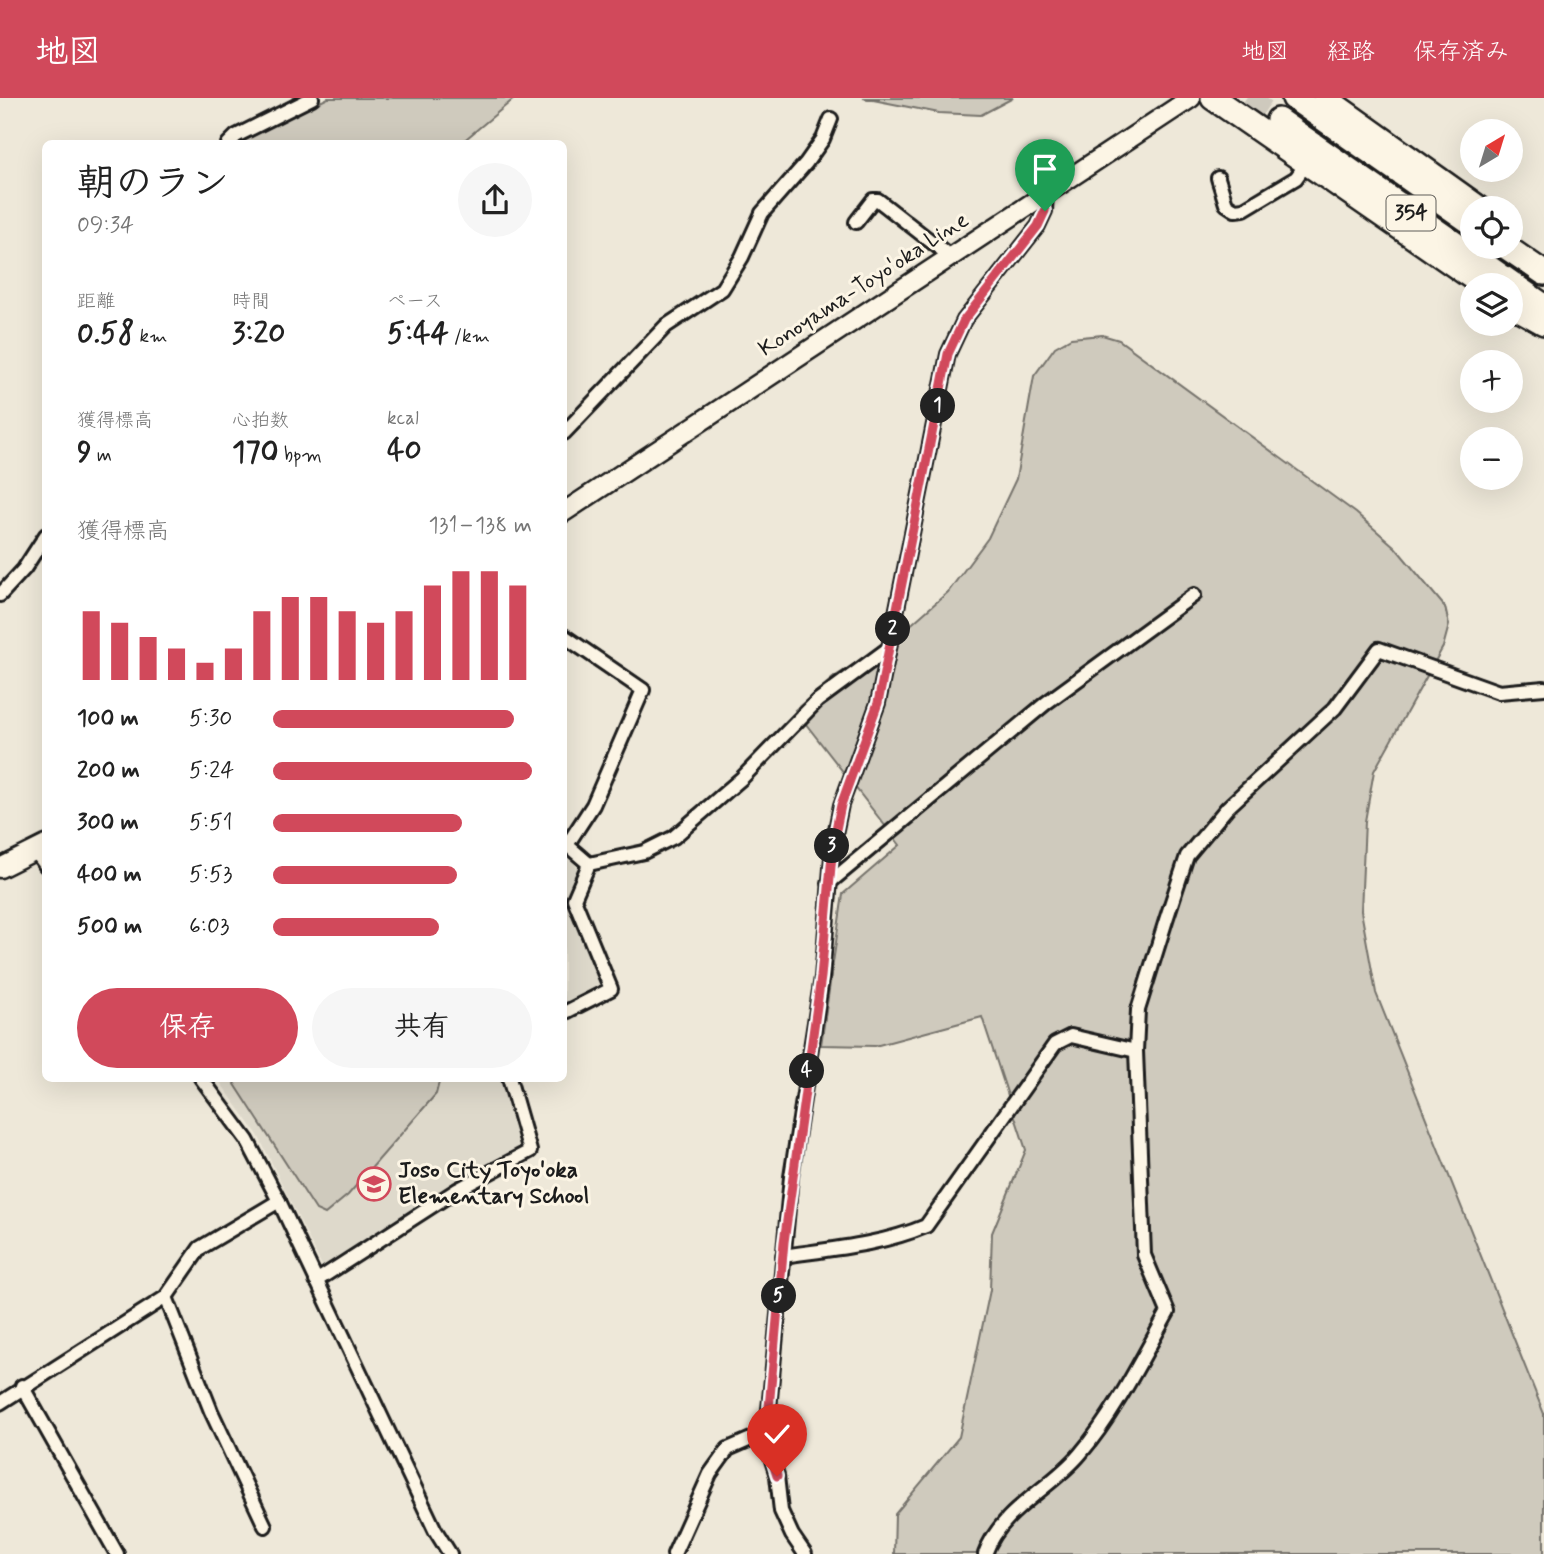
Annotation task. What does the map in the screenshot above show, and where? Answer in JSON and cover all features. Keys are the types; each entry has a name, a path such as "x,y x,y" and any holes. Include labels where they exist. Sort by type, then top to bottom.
{"highway":[{"path":"1213,98 1465,273"},
{"name":"354","path":"1294,98 1460,215"},
{"path":"1325,98 1462,196"},
{"name":"354","path":"1278,120 1544,306"},
{"path":"1523,240 1544,255"},
{"path":"1523,259 1544,273"},
{"path":"1523,311 1544,323"}],"main road":[{"name":"Konoyama-Toyo'oka Line","path":"567,510 1191,98"},
{"path":"0,868 42,854"}],"street":[{"path":"232,140 312,98"},
{"path":"567,430 666,326 722,289 742,257 762,214 806,163 823,139 831,119"},
{"path":"1218,178 1226,204 1235,210 1244,209 1296,178 1306,164"},
{"path":"805,1554 781,1511 767,1432 791,1177 821,977 833,844 841,805 878,703 948,354 964,320 1038,226 1045,211 1046,194"},
{"path":"856,222 873,200 878,200 951,257"},
{"path":"0,596 42,545"},
{"path":"829,883 1046,703 1194,595"},
{"path":"567,638 643,690 593,805 567,845 589,864"},
{"path":"589,864 644,852 674,837 742,778 817,701 889,648"},
{"path":"985,1554 990,1539 1027,1500 1062,1475 1082,1452 1132,1375 1168,1312 1144,1255 1136,1051 1138,1010 1187,856 1227,808 1335,708 1379,649 1499,692 1544,688"},
{"path":"567,854 570,848"},
{"path":"567,1011 611,989 574,899 589,864"},
{"path":"783,1256 858,1245 905,1235 926,1226 1055,1044 1071,1036 1136,1051"},
{"path":"204,1082 247,1140 279,1201 435,1530 450,1554"},
{"path":"316,1281 457,1190 530,1151 510,1082"},
{"path":"0,1403 22,1386 166,1297 200,1248 279,1201"},
{"path":"166,1297 211,1411 265,1525"},
{"path":"22,1386 117,1554"},
{"path":"674,1554 710,1474 727,1449 767,1432"}],"shaded area":[{"path":"328,98 515,98 465,140 245,140"},
{"path":"863,98 1013,98 981,115 939,113"},
{"path":"1102,335 1119,340 1356,513 1395,547 1445,607 1449,625 1443,647 1374,771 1365,821 1361,911 1376,993 1544,1414 1544,1554 894,1554 895,1514 959,1437 990,1290 992,1233 1026,1150 982,1017 875,1046 821,1045 843,894 900,845 795,710 834,677 898,636 948,592 988,538 1016,479 1034,376 1055,347 1071,338"},
{"path":"571,856 579,873 567,897 567,862"},
{"path":"567,906 600,983 596,992 567,1006"},
{"name":"Joso City Toyo'oka Elementary School","path":"220,1082 505,1082 523,1149 324,1270 258,1135"},
{"path":"234,1082 439,1082 436,1094 348,1195 325,1214 316,1210"}],"tunnel":[{"path":"1246,98 1278,120"}],"place":[{"name":"Joso City Toyo'oka Elementary School","path":"374,1184"}],"route":[{"path":"777,1476 766,1441 784,1242 821,977 833,844 841,805 878,703 948,354 964,320 1038,226 1045,211"}]}
